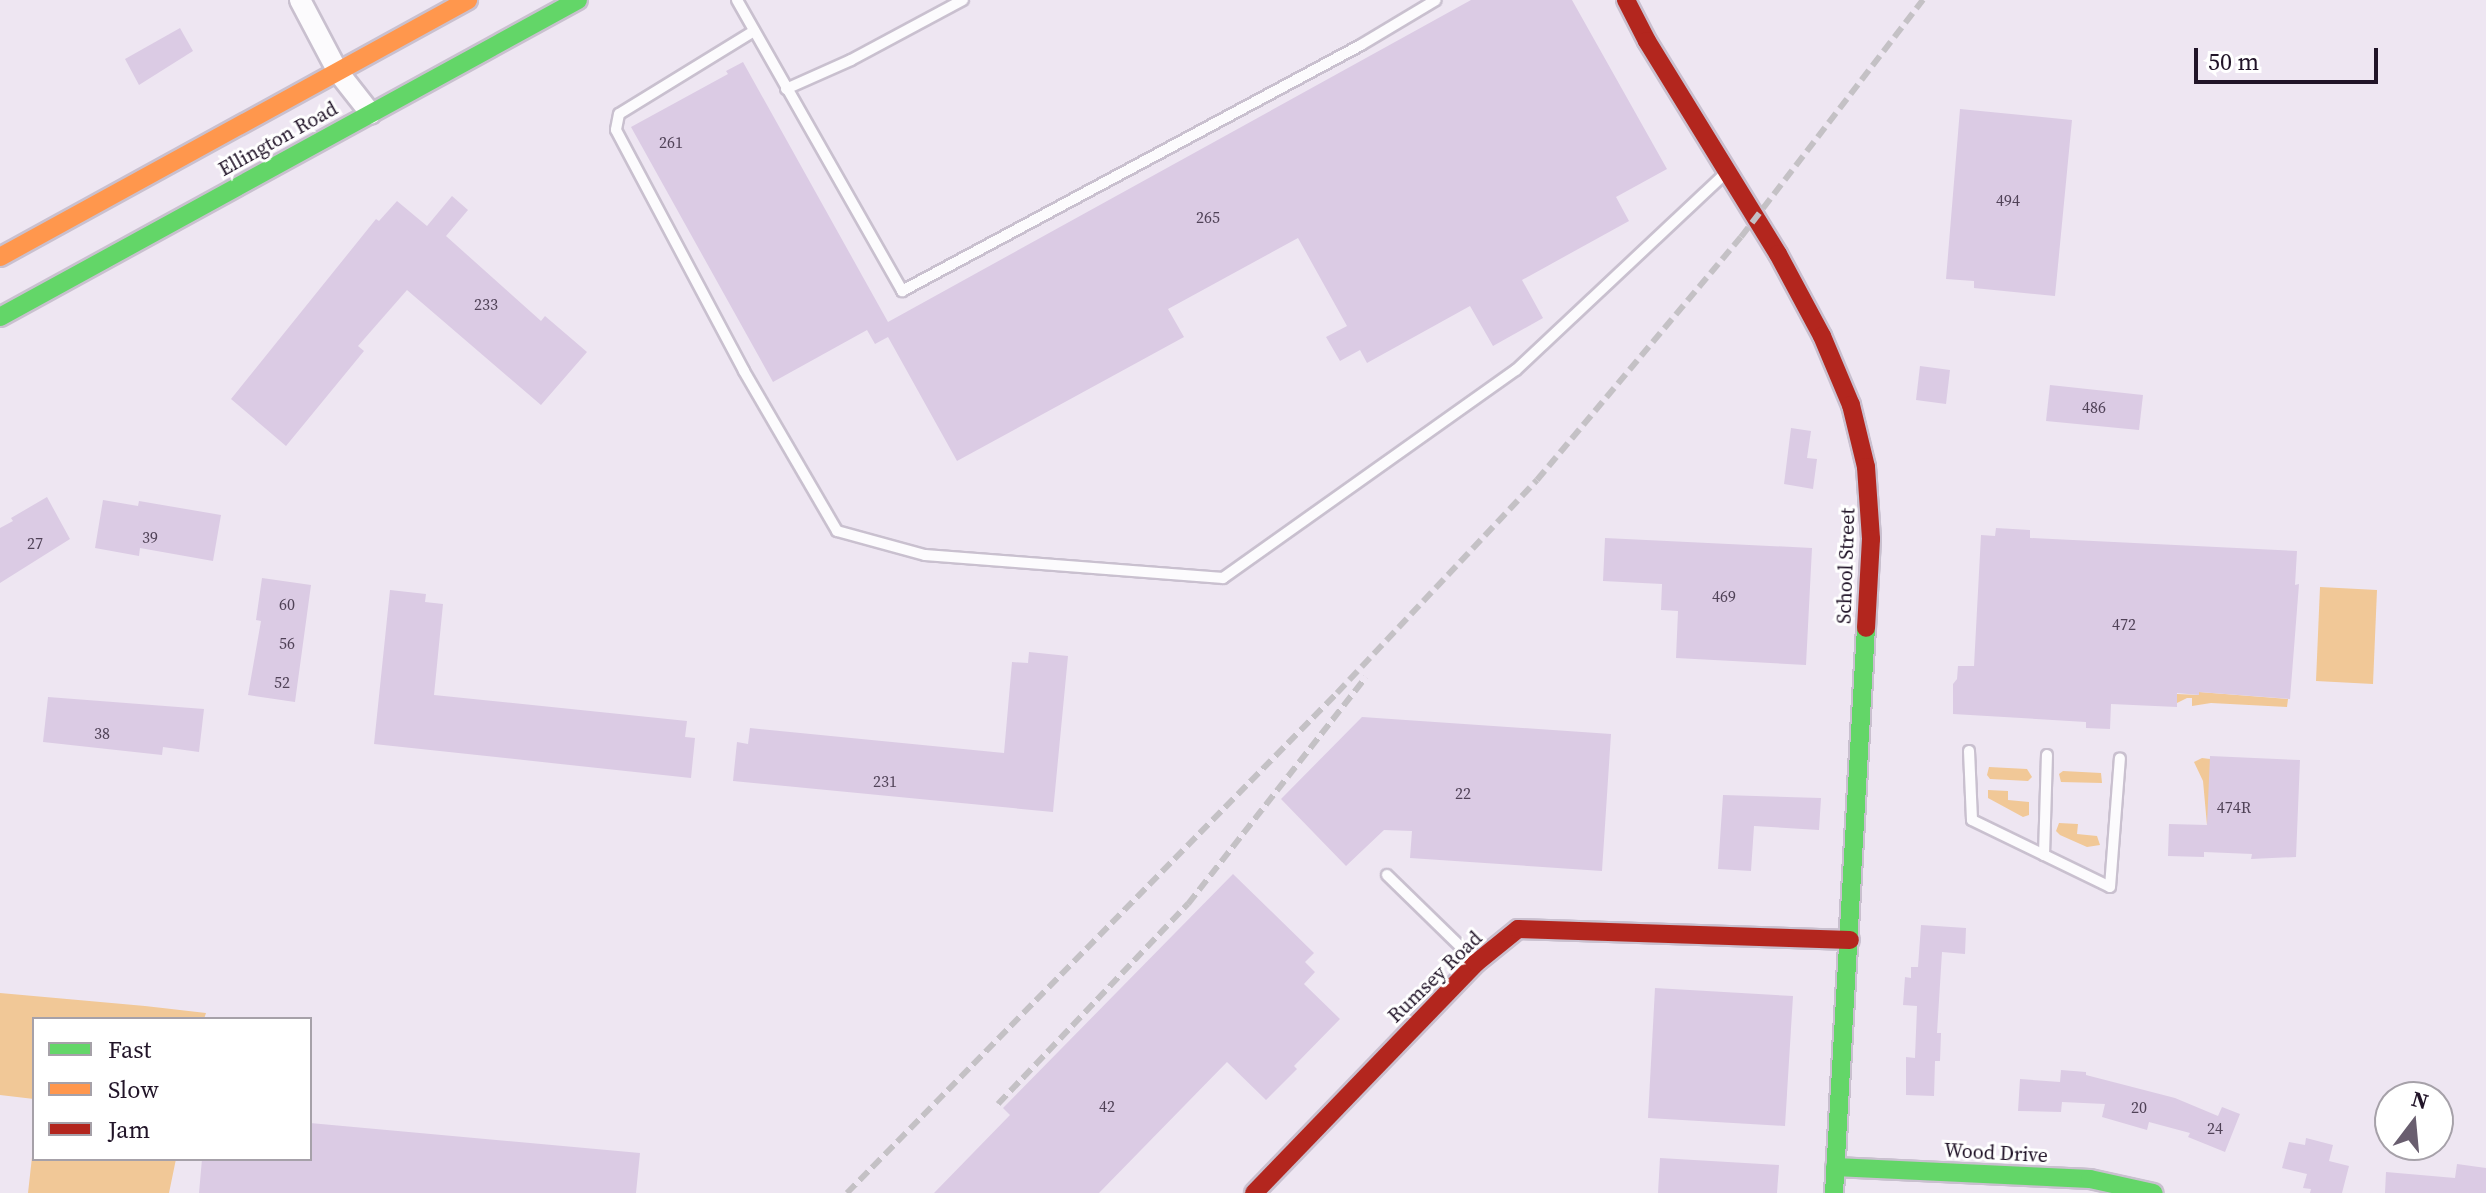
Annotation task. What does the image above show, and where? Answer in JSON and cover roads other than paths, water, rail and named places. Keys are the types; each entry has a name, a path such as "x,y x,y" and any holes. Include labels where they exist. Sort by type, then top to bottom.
{"main road":[{"name":"Ellington Road","path":"0,257 468,0"},
{"name":"Ellington Road","path":"0,317 578,0"},
{"name":"School Street","path":"1626,0 1778,254 1834,361 1851,405 1866,467 1871,539 1834,1193"},
{"name":"Rumsey Road","path":"1254,1193 1476,963 1518,929 1850,940"},
{"name":"Wood Drive","path":"1835,1167 2090,1179 2153,1193"}],"street":[{"path":"300,0 338,72 371,114"}],"lane":[{"path":"737,0 902,291 1361,45 1436,0"},
{"path":"786,89 851,60 963,0"},
{"path":"754,31 619,114 616,130 744,371 837,531 925,555 1223,578 1516,370 1727,171"},
{"path":"1969,751 1972,820 2110,887 2120,758"},
{"path":"2044,855 2047,755"},
{"path":"1387,875 1476,963"}],"railway":[{"path":"847,1193 1337,693 1537,480 1741,237 1923,0"},
{"path":"998,1104 1188,904 1366,677"}]}
